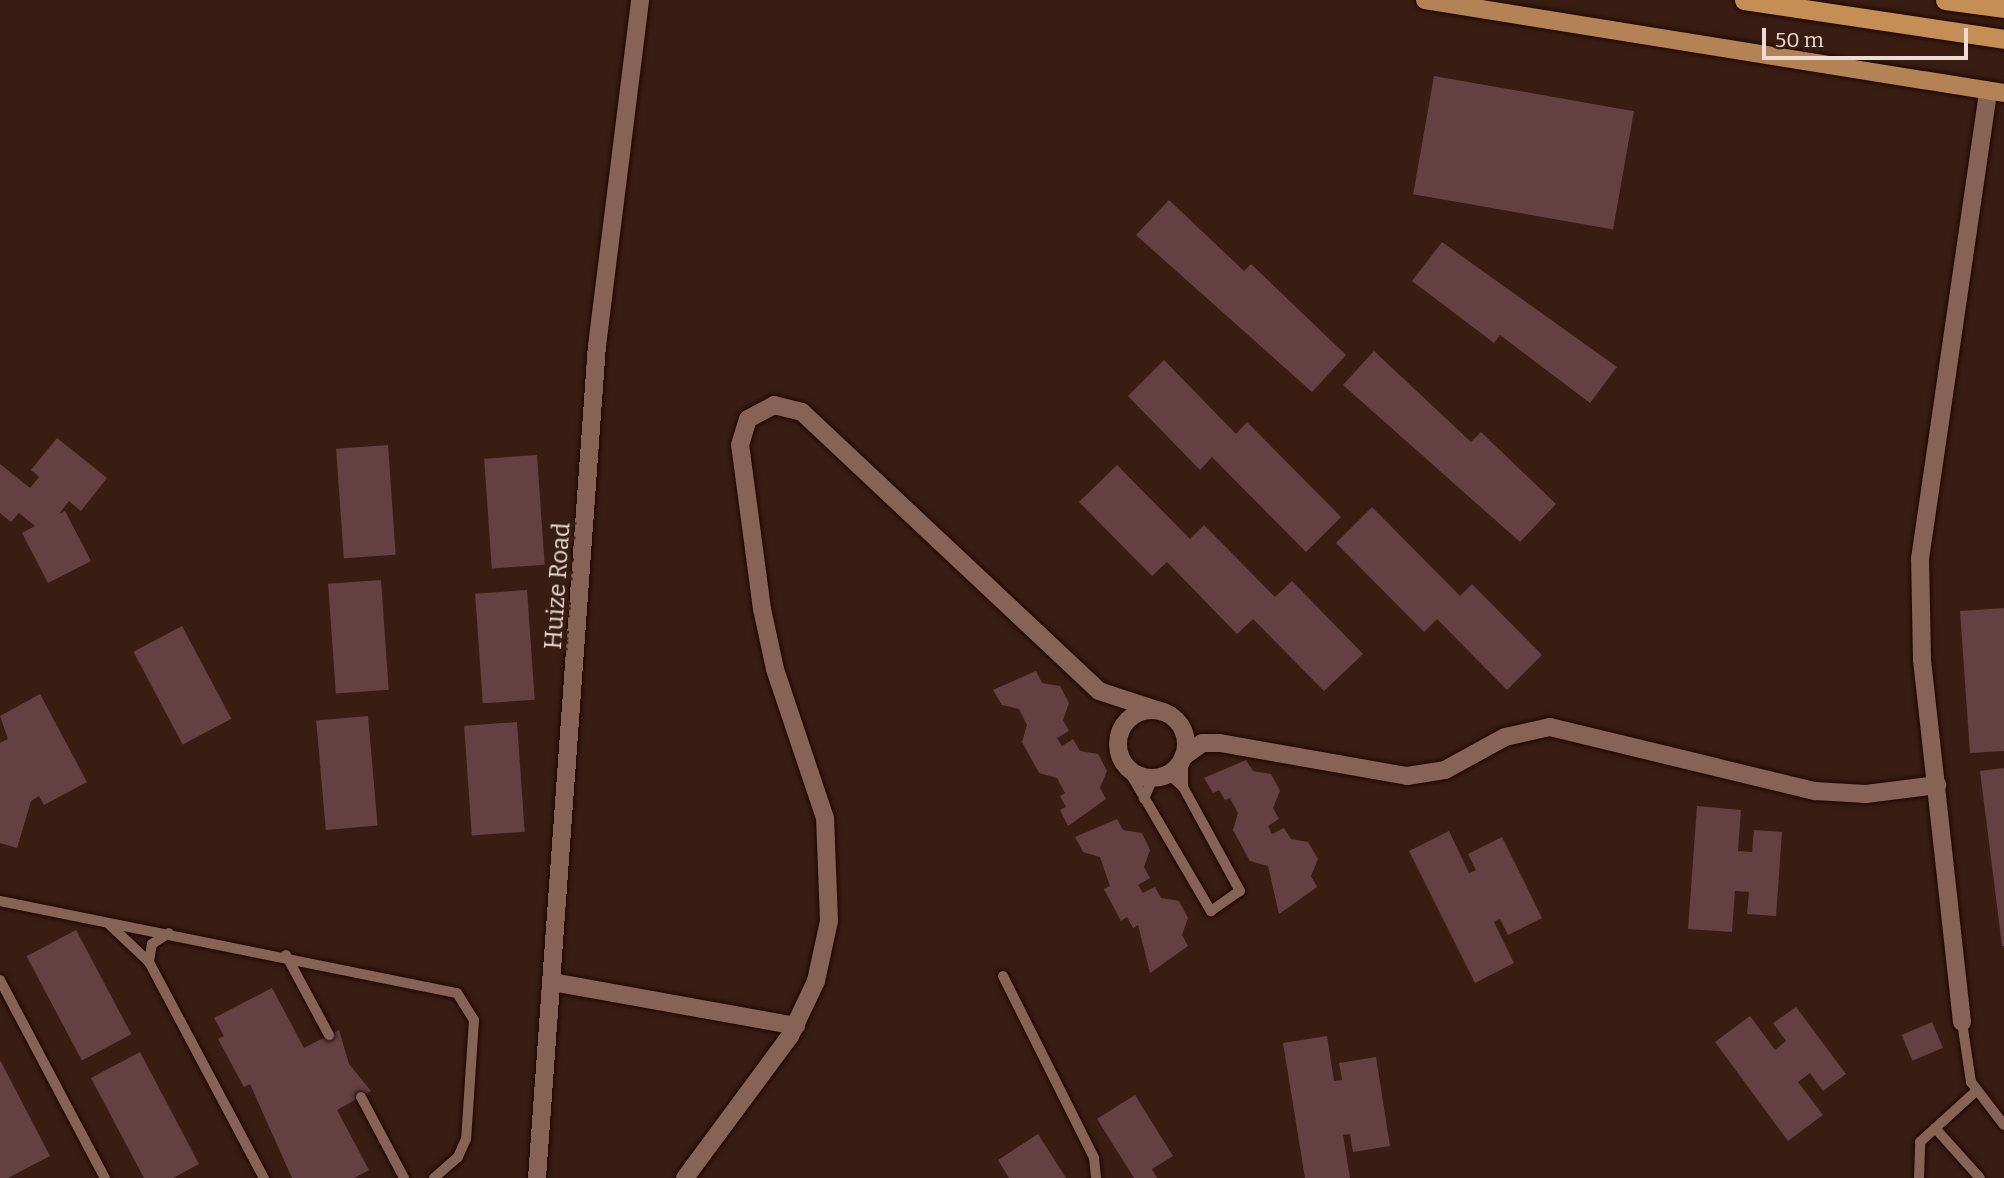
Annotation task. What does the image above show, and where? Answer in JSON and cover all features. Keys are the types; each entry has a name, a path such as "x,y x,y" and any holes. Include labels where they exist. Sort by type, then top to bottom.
{"highway":[{"path":"1744,0 2004,39"},
{"path":"1945,0 2004,8"}],"main road":[{"path":"1425,0 1996,92"}],"street":[{"name":"Huize Road","path":"537,1178 597,346 640,0"},
{"path":"1962,1022 1920,622 1923,510 1996,92"},
{"path":"685,1178 796,1026 824,951 830,852 817,785 768,639 740,445 748,419 774,405 803,412 1099,691 1165,714 1220,743"},
{"path":"1099,691 1121,754 1138,775 1159,777 1202,743 1220,743 1407,776 1446,770 1506,737 1549,727 1815,791 1866,794 1937,785"},
{"path":"1121,754 1129,719 1165,714"},
{"path":"1165,714 1184,734 1183,757"},
{"path":"552,982 796,1026"}],"lane":[{"path":"1121,754 1204,909 1214,910 1240,891 1183,787 1183,757"},
{"path":"1145,802 1144,786 1159,777 1183,787"},
{"path":"0,901 438,984 465,1000 474,1031 466,1139 458,1157 434,1178"},
{"path":"97,919 127,935 149,962 264,1178"},
{"path":"149,962 152,944 169,933"},
{"path":"286,955 329,1035"},
{"path":"1003,976 1094,1158 1096,1178"},
{"path":"0,980 106,1178"},
{"path":"1962,1022 1976,1091 2004,1125"},
{"path":"1919,1178 1915,1152 1935,1128 1976,1091"},
{"path":"361,1097 404,1178"},
{"path":"1935,1128 1980,1178"}],"building":[{"path":"1434,76 1634,111 1613,229 1413,194"},
{"path":"1169,200 1244,271 1251,264 1346,355 1312,392 1136,235"},
{"path":"1442,242 1617,367 1590,403 1500,335 1494,343 1412,281"},
{"path":"1374,351 1471,442 1481,432 1556,504 1520,542 1343,385"},
{"path":"1164,360 1236,434 1247,422 1341,517 1306,552 1212,457 1200,470 1128,396"},
{"path":"57,438 107,478 81,511 69,501 59,514 65,511 91,561 48,583 22,533 35,526 19,513 11,522 0,513 0,464 30,488 39,477 31,470"},
{"path":"388,445 396,555 344,558 336,449"},
{"path":"537,455 545,565 492,568 484,459"},
{"path":"1117,465 1190,539 1204,525 1275,597 1292,581 1363,654 1324,691 1253,619 1237,634 1167,562 1152,576 1079,502"},
{"path":"1372,507 1460,596 1472,584 1542,655 1507,690 1437,619 1424,632 1336,543"},
{"path":"381,580 389,690 336,693 328,584"},
{"path":"527,590 535,700 483,703 475,594"},
{"path":"2004,608 2004,751 1970,753 1960,611"},
{"path":"182,626 231,719 183,745 133,652"},
{"path":"1036,671 1042,683 1060,686 1069,703 1063,720 1069,731 1057,738 1062,746 1073,739 1080,751 1098,754 1107,771 1100,788 1106,799 1068,826 1060,810 1066,807 1060,796 1065,793 1057,778 1039,773 1022,742 1027,725 1019,709 1002,705 993,690"},
{"path":"40,694 87,782 44,805 39,796 31,801 17,848 0,843 0,743 8,739 0,716"},
{"path":"368,716 378,826 326,830 316,721"},
{"path":"517,722 525,832 472,835 464,726"},
{"path":"1246,760 1253,771 1271,774 1280,791 1273,808 1279,819 1268,826 1272,834 1284,828 1291,839 1308,842 1318,859 1311,876 1317,887 1279,914 1268,866 1250,861 1233,830 1238,813 1230,798 1225,800 1219,790 1213,793 1204,778"},
{"path":"2004,768 2004,946 2002,946 1980,771"},
{"path":"1697,806 1741,810 1738,851 1752,852 1754,830 1782,832 1776,916 1747,914 1749,892 1735,891 1732,932 1688,929"},
{"path":"1117,819 1123,830 1142,833 1150,850 1144,867 1150,878 1138,885 1143,893 1155,887 1161,898 1179,901 1188,918 1182,935 1188,946 1150,973 1138,925 1133,928 1127,917 1121,921 1104,889 1110,886 1100,857 1083,852 1075,837"},
{"path":"1449,831 1469,873 1476,870 1468,854 1502,837 1542,918 1508,935 1500,919 1494,922 1514,963 1475,983 1409,851"},
{"path":"76,930 131,1034 82,1060 27,956"},
{"path":"272,988 304,1048 339,1030 349,1064 371,1091 337,1110 369,1170 354,1178 292,1178 250,1084 244,1087 218,1039 224,1036 214,1018"},
{"path":"1796,1007 1846,1074 1823,1091 1810,1073 1798,1082 1823,1115 1788,1141 1715,1042 1750,1016 1775,1050 1786,1041 1773,1023"},
{"path":"1932,1022 1943,1048 1913,1061 1902,1035"},
{"path":"1327,1036 1334,1081 1342,1080 1339,1063 1376,1057 1390,1146 1353,1152 1350,1134 1343,1135 1350,1178 1305,1178 1283,1043"},
{"path":"140,1052 199,1164 173,1178 144,1178 91,1078"},
{"path":"0,1060 50,1156 8,1178 0,1178"},
{"path":"1135,1095 1173,1156 1152,1169 1157,1178 1134,1178 1097,1119"},
{"path":"1038,1134 1066,1178 1009,1178 998,1160"}]}
